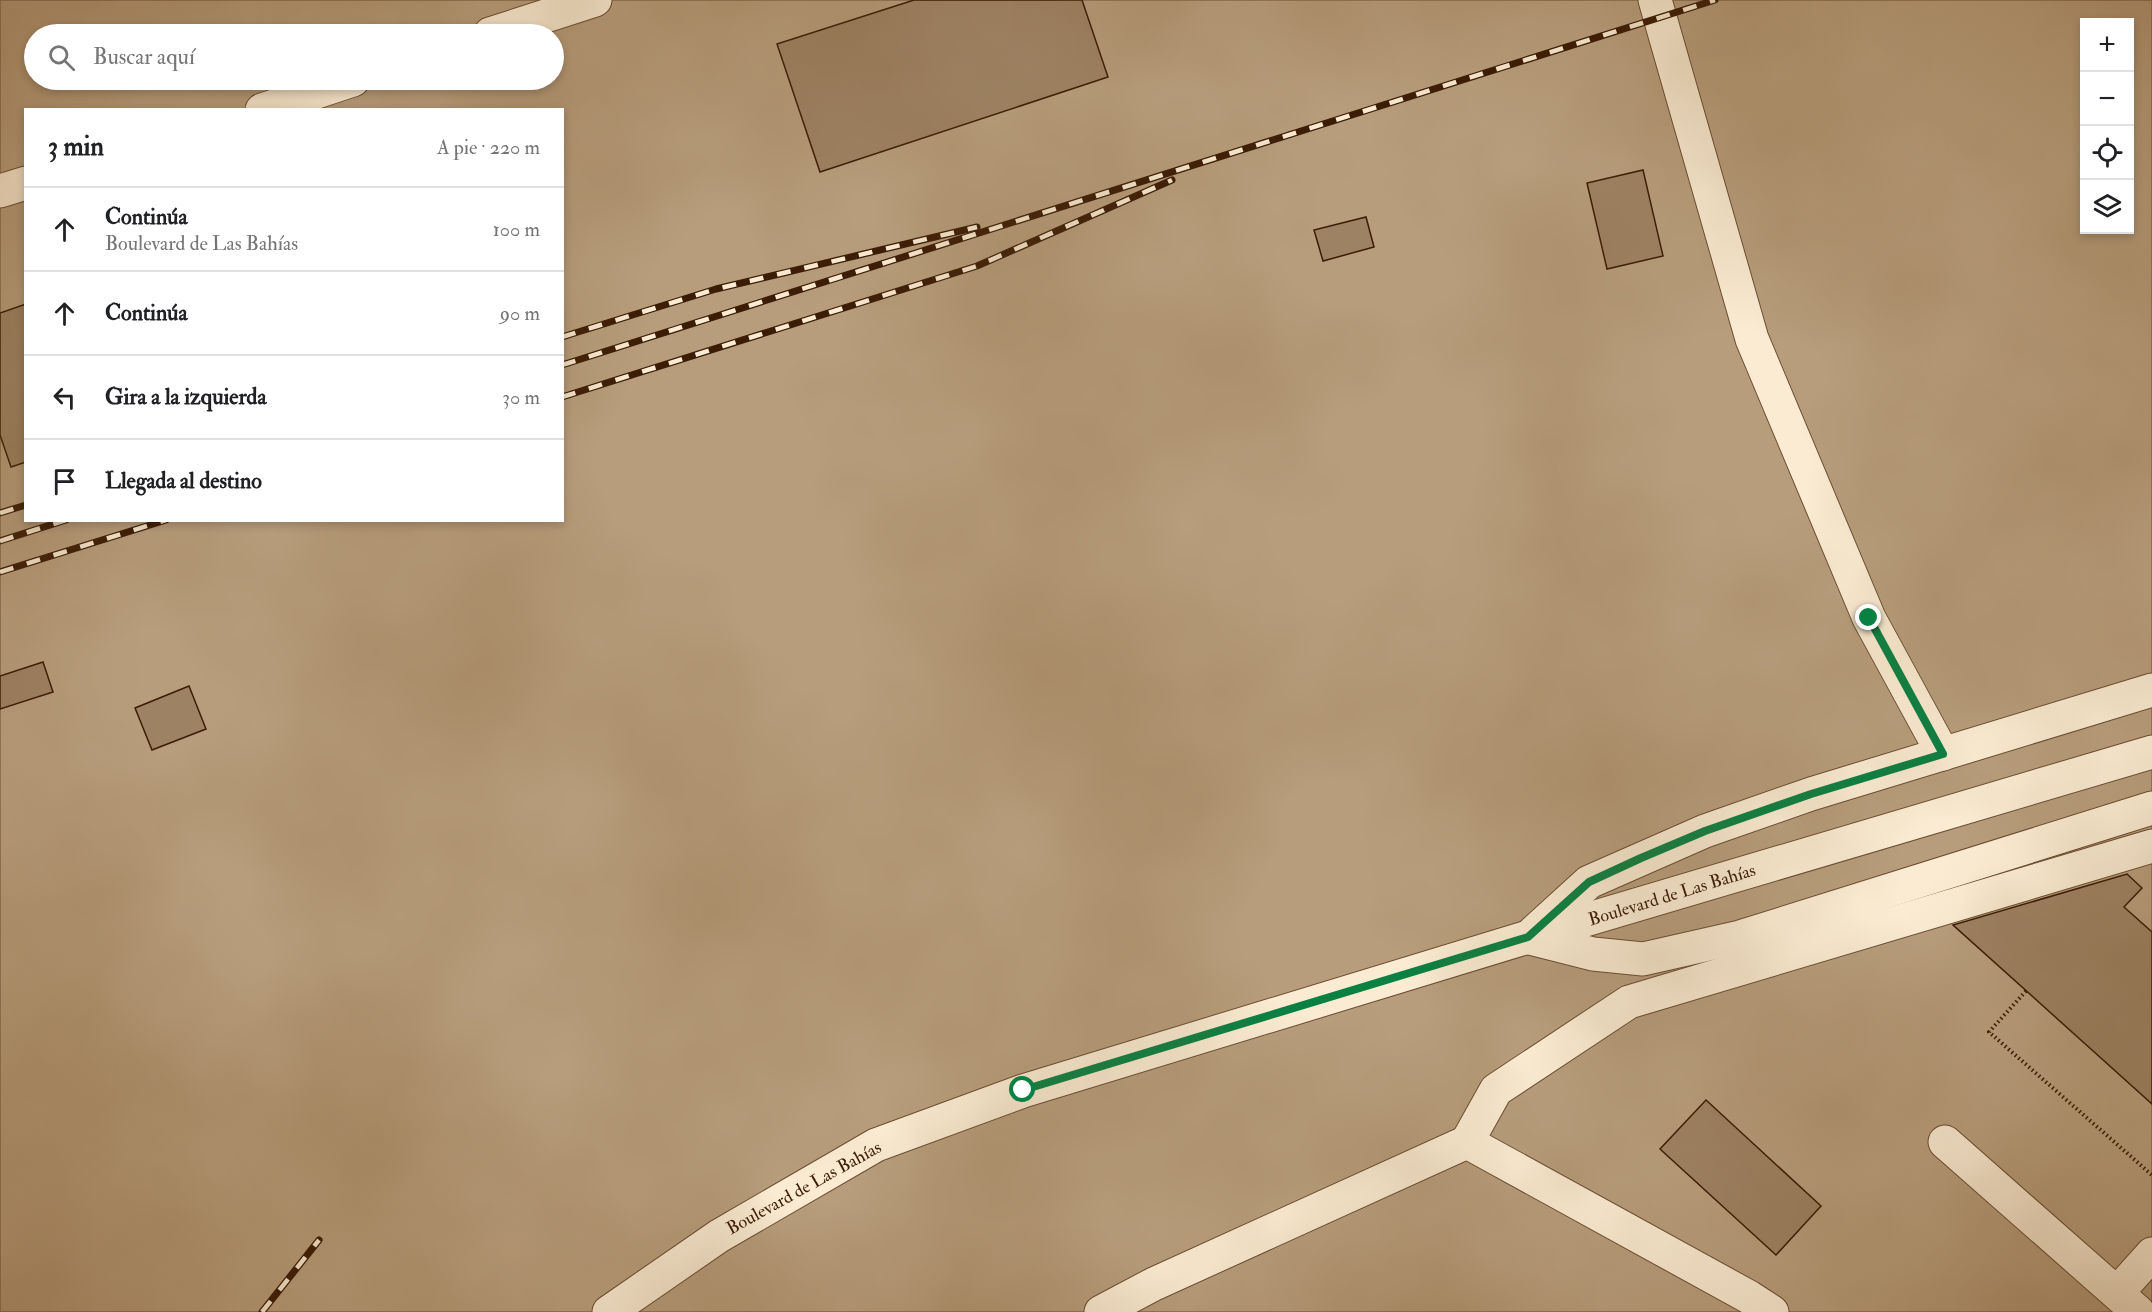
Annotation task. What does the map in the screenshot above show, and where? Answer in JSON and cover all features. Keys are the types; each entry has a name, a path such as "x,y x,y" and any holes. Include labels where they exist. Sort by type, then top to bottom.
{"street":[{"path":"521,24 595,0"},
{"path":"1655,0 1752,339 1869,618 1943,754"},
{"path":"268,108 323,90"},
{"path":"0,190 24,184"},
{"path":"1528,937 1589,882 1705,831 1811,794 2152,690"},
{"name":"Boulevard de Las Bahías","path":"609,1312 718,1236 876,1145 1023,1090 2152,752"},
{"path":"1528,937 1593,954 1643,959 1740,937 2152,808"},
{"path":"1101,1312 1154,1284 1467,1143 1496,1090 1629,1002 2152,846"},
{"path":"1945,1142 2128,1303 2152,1254"},
{"path":"1467,1143 1749,1297 1772,1312"}],"path":[{"path":"2026,991 1989,1032 2152,1175"}],"shaded area":[{"path":"0,0 2152,0 2152,1312 0,1312"}],"building":[{"path":"914,0 1082,0 1108,77 820,172 777,44"},
{"path":"1643,170 1663,256 1607,269 1587,183"},
{"path":"1366,217 1374,247 1323,261 1314,230"},
{"path":"24,305 24,463 11,467 0,435 0,313"},
{"path":"43,662 53,692 0,709 0,676"},
{"path":"189,686 206,729 152,750 135,708"},
{"path":"2127,874 2142,888 2124,907 2152,932 2152,1104 1953,925"},
{"path":"1706,1100 1821,1206 1776,1255 1660,1149"}],"railway":[{"path":"564,364 1715,0"},
{"path":"564,396 977,266 1172,180"},
{"path":"564,336 716,289 977,227"},
{"path":"0,513 24,506"},
{"path":"0,541 60,522"},
{"path":"0,572 160,522"},
{"path":"262,1312 319,1240"}],"route":[{"path":"1023,1090 1528,937 1589,882 1641,858 1705,831 1811,794 1943,754 1869,618"}]}
